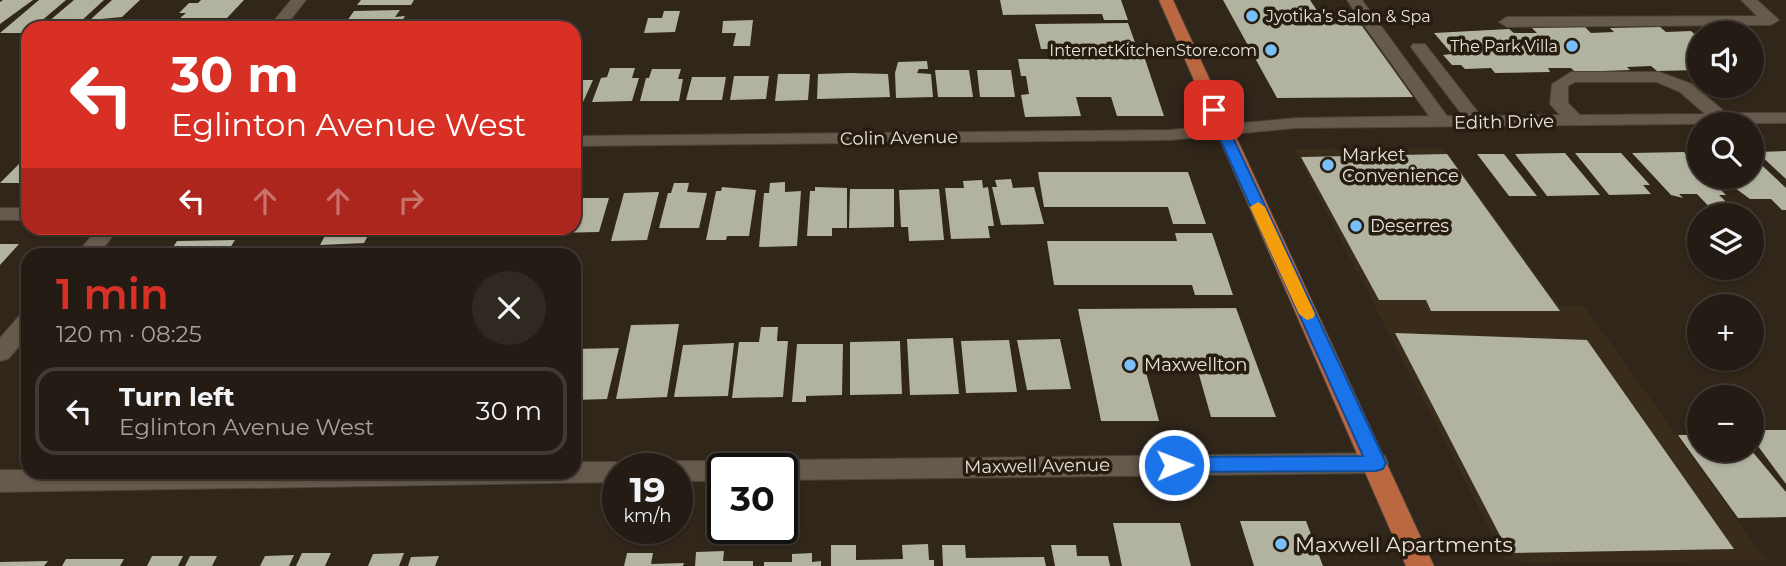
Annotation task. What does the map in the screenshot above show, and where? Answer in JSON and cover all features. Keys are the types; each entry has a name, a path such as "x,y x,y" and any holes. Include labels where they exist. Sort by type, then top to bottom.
{"main road":[{"path":"1166,0 1420,566"}],"street":[{"path":"282,21 299,0"},
{"path":"1354,0 1443,123"},
{"path":"1507,22 1772,20 1748,0"},
{"path":"1328,20 1370,19"},
{"path":"1419,47 1477,122"},
{"path":"1576,121 1559,104 1560,84 1572,77 1658,77 1686,88 1715,112"},
{"name":"Edith Drive","path":"1764,118 1786,118"},
{"name":"Edith Drive","path":"1223,132 1283,124 1687,119"},
{"name":"Colin Avenue","path":"581,141 1170,135 1223,132"},
{"path":"0,214 21,214"},
{"path":"0,353 21,329"},
{"name":"Maxwell Avenue","path":"798,470 1376,463"},
{"path":"581,473 602,472"},
{"path":"0,481 137,479"}],"shaded area":[{"path":"1444,148 1560,306 1584,306 1687,450 1687,462 1696,462 1766,560 1531,563 1505,559 1294,149"}],"building":[{"path":"33,0 0,24 0,2"},
{"path":"39,0 66,0 41,21 21,21 21,33 0,33"},
{"path":"74,0 104,0 81,21 49,21"},
{"path":"112,0 140,0 122,17 90,20"},
{"path":"201,0 244,0 227,18 180,18 186,13 179,13 189,3 198,3"},
{"path":"361,0 414,0 411,5 357,5"},
{"path":"1000,0 1121,0 1128,20 1104,20 1102,14 1003,15"},
{"path":"1223,0 1310,0 1326,24 1362,26 1413,97 1277,98"},
{"path":"400,10 395,17 405,16 402,21 347,21 354,11"},
{"path":"664,11 680,11 675,32 644,33 648,18 662,18"},
{"path":"753,20 750,46 733,46 736,33 722,33 723,21"},
{"path":"1128,23 1137,48 1041,49 1035,24"},
{"name":"The Park Villa","path":"1585,27 1591,33 1614,32 1610,28 1660,27 1666,32 1687,31 1687,70 1657,71 1651,66 1627,67 1630,70 1575,72 1571,68 1548,68 1550,72 1495,73 1491,68 1465,69 1461,65 1452,65 1443,55 1452,54 1434,33 1509,29 1514,33 1537,33 1532,28"},
{"path":"1018,59 1145,59 1164,116 1117,116 1111,97 1076,97 1081,116 1025,117 1021,95 1029,94 1026,76 1021,76"},
{"path":"927,61 928,69 919,69 917,73 931,74 933,97 896,98 895,73 898,62"},
{"path":"610,68 635,68 632,78 639,78 632,101 592,102 601,78 607,77"},
{"path":"652,69 681,69 678,79 683,79 679,101 640,101 646,78 649,78"},
{"path":"935,70 969,70 973,97 938,97"},
{"path":"977,70 1011,70 1015,97 980,97"},
{"path":"778,74 810,74 808,100 775,101"},
{"path":"818,74 888,74 890,97 817,99"},
{"path":"734,76 769,76 766,99 730,100"},
{"path":"692,77 726,77 722,100 686,100"},
{"path":"581,80 593,80 583,102"},
{"path":"1786,151 1786,179 1764,159 1764,152"},
{"path":"1684,152 1687,155 1687,189 1720,189 1726,195 1719,195 1727,203 1706,203 1697,194 1679,194 1683,198 1671,195 1632,153"},
{"path":"1565,153 1600,195 1547,196 1515,154"},
{"path":"1575,153 1621,153 1650,185 1643,185 1651,194 1609,195"},
{"path":"1447,154 1560,311 1431,311 1426,300 1379,300 1301,157"},
{"path":"1477,154 1504,154 1537,196 1509,196"},
{"path":"21,162 21,183 0,183"},
{"path":"1764,167 1786,188 1786,210 1782,210 1771,199 1750,199 1736,189 1764,189"},
{"path":"1038,172 1188,172 1206,224 1173,224 1168,207 1044,207"},
{"path":"1011,179 1013,188 1034,187 1044,224 1001,225 992,187 997,187 995,180"},
{"path":"982,180 983,188 988,187 994,226 988,226 990,238 951,239 945,188 964,188 963,181"},
{"path":"785,182 785,192 801,191 797,246 759,247 764,193 769,193 770,183"},
{"path":"674,183 689,183 687,192 707,193 699,228 659,228 668,193 671,193"},
{"path":"722,187 756,190 749,236 706,240 716,191 721,191"},
{"path":"815,187 847,188 847,228 832,228 832,236 807,236 810,191 815,191"},
{"path":"850,189 894,189 894,227 849,228"},
{"path":"939,189 944,240 909,241 908,227 901,227 899,190"},
{"path":"659,192 647,240 611,241 624,193"},
{"path":"581,198 609,198 599,232 581,232"},
{"path":"1175,233 1212,233 1233,295 1195,295 1192,285 1054,285 1047,241 1177,241"},
{"path":"325,235 368,235 364,243 320,245"},
{"path":"235,240 230,248 172,248 177,241"},
{"path":"0,244 19,244 0,265"},
{"name":"Maxwellton","path":"1236,308 1276,417 1211,417 1196,364 1144,365 1159,421 1101,421 1078,309"},
{"path":"679,324 667,397 616,399 631,325"},
{"path":"761,327 778,327 777,341 788,341 783,397 732,398 739,342 759,342"},
{"path":"1395,333 1587,340 1734,549 1509,553"},
{"path":"953,338 959,394 910,395 907,339"},
{"path":"1060,339 1071,389 1027,390 1017,340"},
{"path":"1009,340 1017,392 966,393 961,341"},
{"path":"900,341 902,394 850,395 850,342"},
{"path":"734,343 728,396 674,397 683,345"},
{"path":"797,344 843,344 842,395 806,396 806,402 792,402"},
{"path":"619,348 607,399 581,400 581,349"},
{"path":"1764,430 1786,430 1786,484 1764,454"},
{"path":"1678,435 1687,435 1687,447"},
{"path":"1698,462 1761,462 1786,492 1786,517 1738,518"},
{"name":"Maxwell Apartments","path":"1240,521 1306,521 1323,566 1254,566"},
{"path":"1113,523 1180,523 1191,566 1122,566"},
{"path":"928,544 929,560 934,560 934,566 831,566 831,545 856,545 856,560 903,559 902,545"},
{"path":"942,545 965,545 966,558 1044,557 1046,566 943,566"},
{"path":"1051,545 1076,545 1077,556 1108,556 1110,566 1055,566"},
{"path":"724,551 723,561 753,561 753,566 695,566 696,552"},
{"path":"302,553 331,553 325,566 296,566"},
{"path":"404,553 399,566 368,566 373,554"},
{"path":"627,553 653,553 651,564 684,563 683,566 624,566"},
{"path":"812,553 812,562 821,561 821,566 764,566 764,562 792,562 792,554"},
{"path":"294,555 289,566 260,566 265,556"},
{"path":"152,556 183,556 178,566 147,566"},
{"path":"190,556 217,556 212,566 185,566"},
{"path":"439,556 435,566 408,566 411,557"},
{"path":"66,559 124,559 120,566 62,566"},
{"path":"48,561 44,566 0,566 0,562"}],"slow traffic":[{"path":"1258,207 1307,314"}],"place":[{"name":"Jyotika’s Salon & Spa","path":"1252,16"},
{"name":"The Park Villa","path":"1572,46"},
{"name":"InternetKitchenStore.com","path":"1271,50"},
{"name":"Market Convenience","path":"1328,165"},
{"name":"Deserres","path":"1356,226"},
{"name":"Maxwellton","path":"1130,365"},
{"name":"Maxwell Apartments","path":"1281,544"}],"route":[{"path":"1174,465 1376,463 1214,110"}]}
